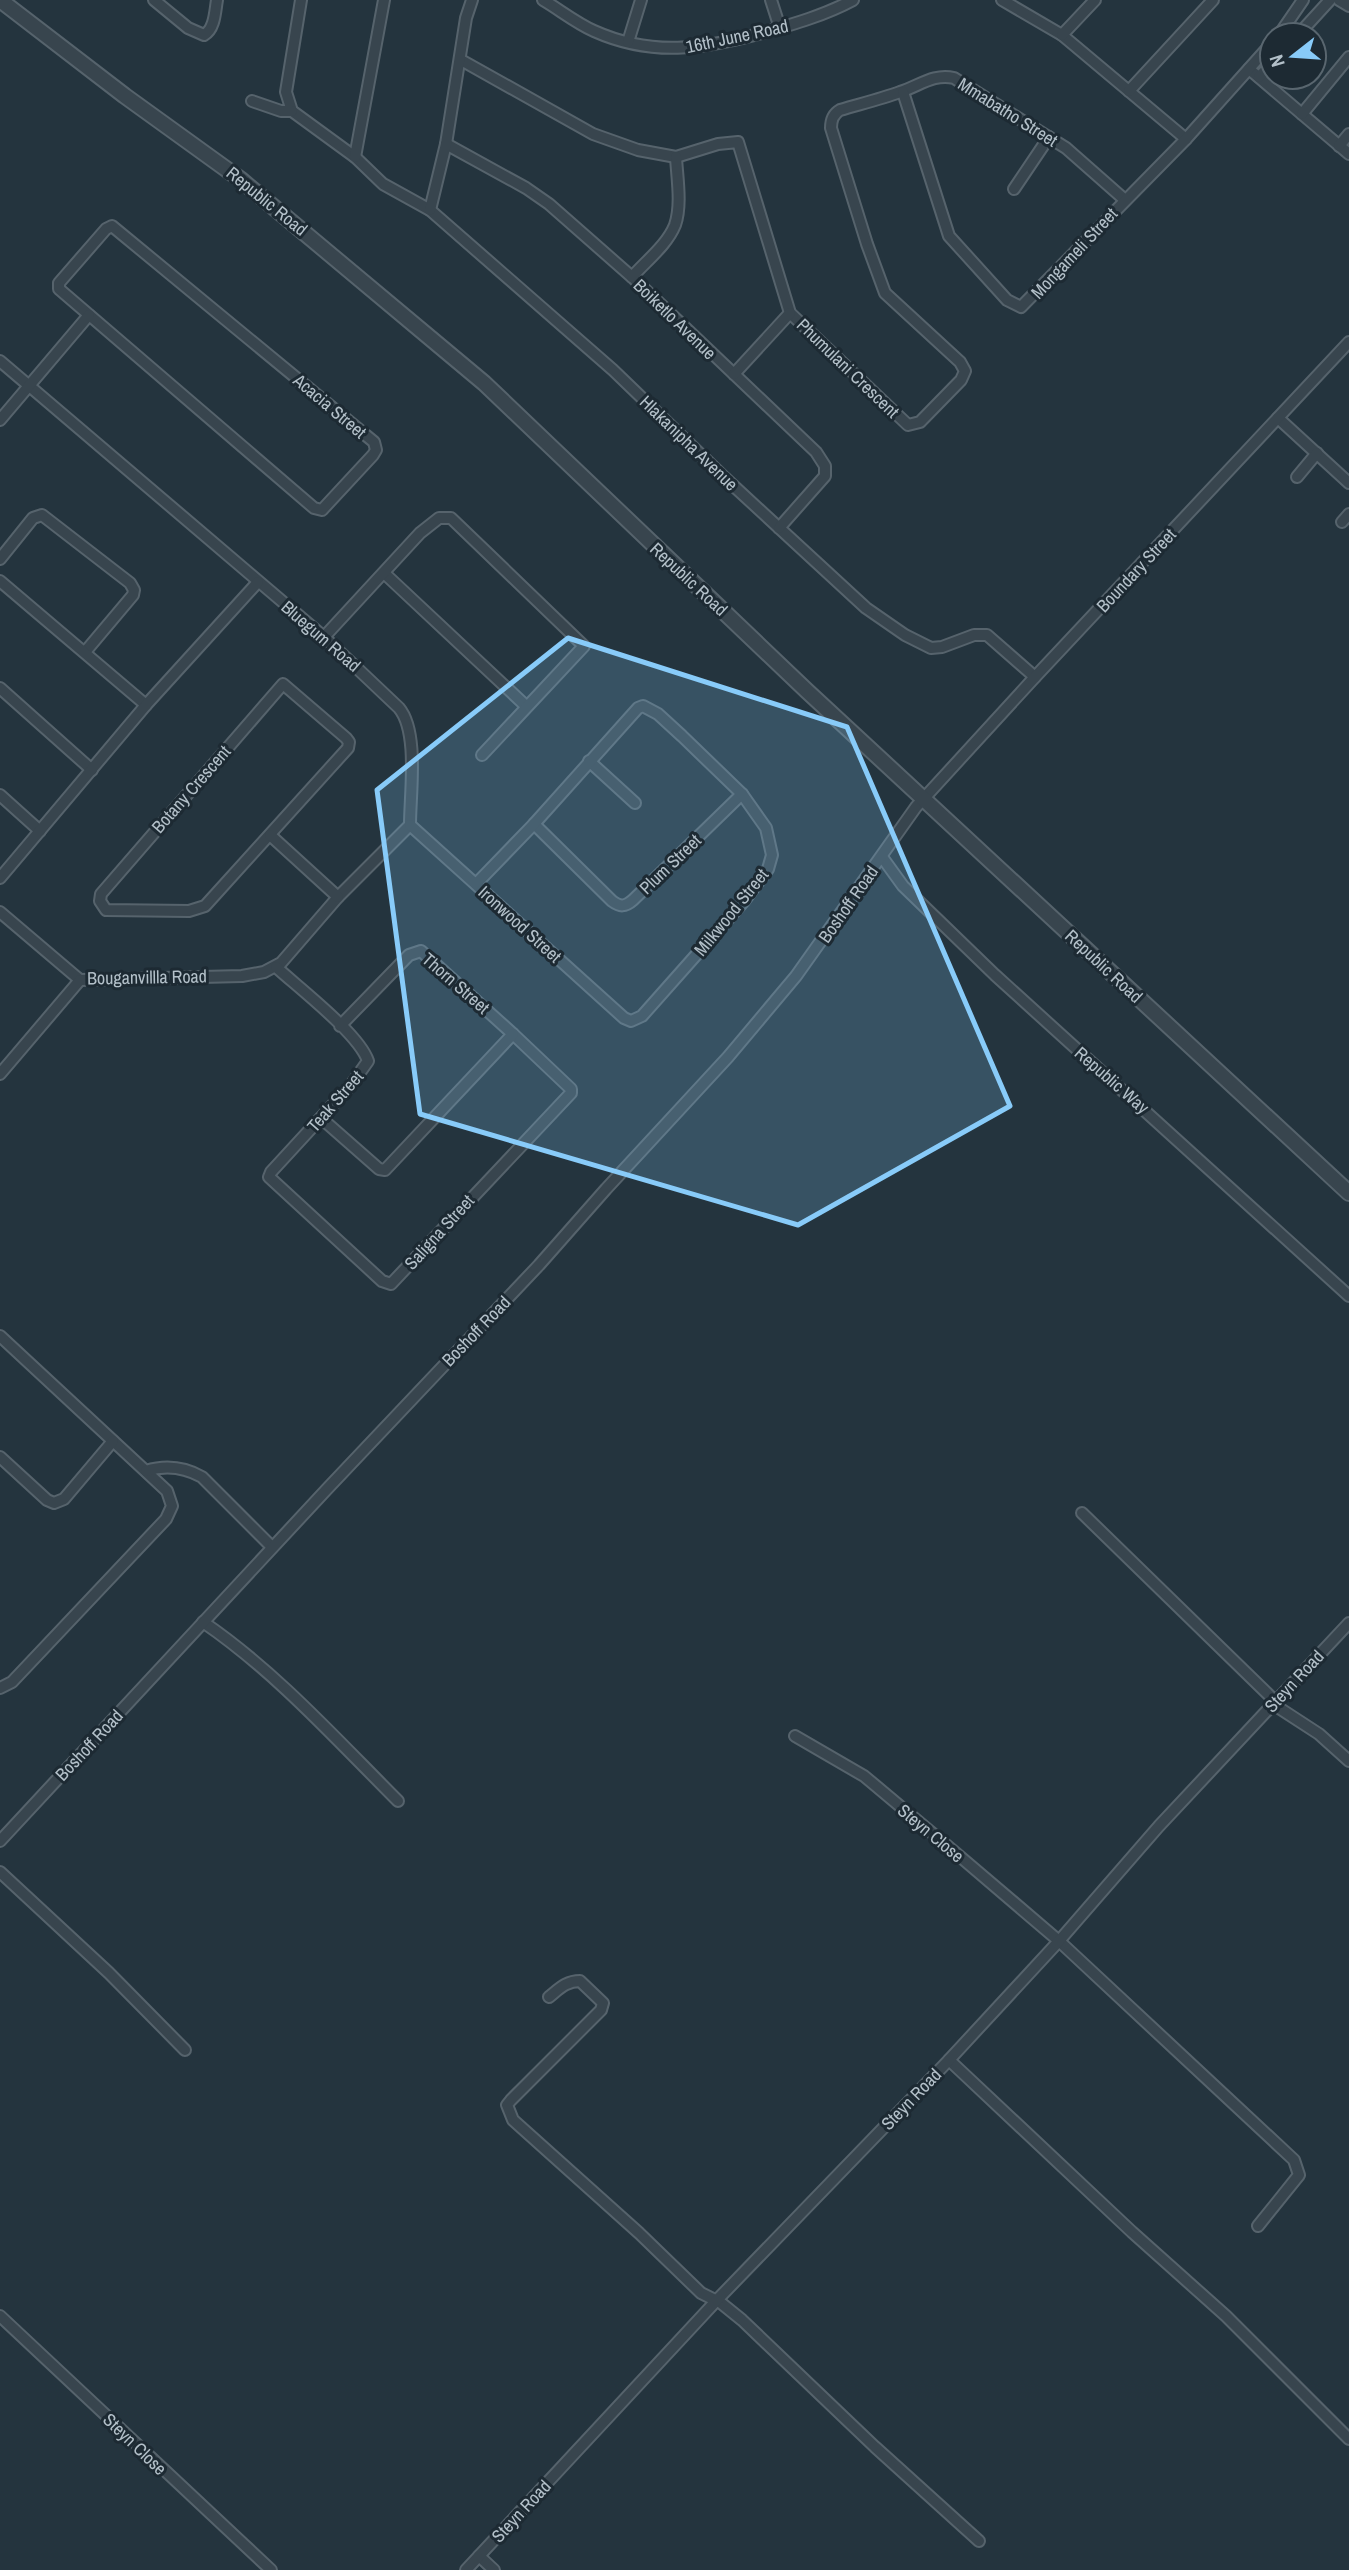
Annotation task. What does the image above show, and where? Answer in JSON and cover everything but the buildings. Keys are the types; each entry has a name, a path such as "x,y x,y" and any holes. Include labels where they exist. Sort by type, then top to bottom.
{"street":[{"name":"Republic Road","path":"0,0 125,96 240,178 484,383 798,683 1349,1193"},
{"path":"153,0 198,34 207,34 212,26 217,0"},
{"path":"252,102 281,111 292,111 286,92 301,0"},
{"path":"355,157 384,0"},
{"path":"430,210 446,144 466,18 472,0"},
{"name":"16th June Road","path":"543,0 594,31 654,48 686,49 736,40 780,28 824,14 853,0"},
{"path":"628,42 641,0"},
{"path":"771,0 780,28"},
{"path":"1002,0 1062,35 1185,139"},
{"path":"1062,35 1095,0"},
{"path":"1129,91 1213,0"},
{"path":"1289,21 1303,0"},
{"path":"1311,21 1330,0"},
{"path":"1339,0 1349,6"},
{"path":"1302,114 1349,57"},
{"name":"Mongameli Street","path":"903,92 949,236 1007,300 1017,307 1026,304 1258,59"},
{"path":"461,60 593,134 638,150 676,157 677,211 674,227 632,277"},
{"path":"1249,69 1258,77"},
{"name":"Mmabatho Street","path":"835,113 903,92 941,76 954,78 1049,136 1081,159 1125,200"},
{"path":"1275,91 1349,154"},
{"name":"Hlakanipha Avenue","path":"292,111 355,157 383,184 430,210 613,370 849,595 905,635 926,646 937,648 974,635 987,635 1035,677"},
{"name":"Phumulani Crescent","path":"676,157 730,142 736,141 739,144 790,313 908,425 914,425 965,375 964,369 960,362 887,296 881,286 831,128 835,113"},
{"path":"1339,146 1349,134"},
{"path":"1014,189 1049,136"},
{"name":"Boiketlo Avenue","path":"446,144 526,188 549,204 632,277 816,452 825,466 822,479 779,528"},
{"name":"Acacia Street","path":"114,226 370,439 376,450 326,506 316,510 89,315 59,289 58,285 106,229 114,226"},
{"path":"734,374 790,313"},
{"path":"0,420 89,315"},
{"name":"Boundary Street","path":"924,798 1349,342"},
{"name":"Bluegum Road","path":"0,362 324,637 393,701 407,718 411,737 410,825"},
{"path":"1278,418 1349,482"},
{"path":"1297,477 1317,453"},
{"path":"0,559 33,518 42,515 130,583 134,590 132,595 85,652"},
{"path":"324,637 420,533 442,517 451,518 583,645 482,755"},
{"path":"384,573 526,706"},
{"path":"0,581 146,705"},
{"path":"0,878 146,705 258,582"},
{"name":"Botany Crescent","path":"283,684 346,738 349,744 270,835 210,902 200,908 189,911 113,911 106,910 102,904 101,894 283,684"},
{"path":"0,688 92,770"},
{"name":"Milkwood Street","path":"589,761 642,706 650,709 742,794 768,833 772,855 768,869 744,901 642,1016 631,1021"},
{"path":"475,884 534,824 589,761 635,803"},
{"name":"Plum Street","path":"534,824 612,901 622,906 629,904 742,794"},
{"path":"0,795 40,831"},
{"name":"Boshoff Road","path":"0,1841 272,1547 539,1265 606,1188 746,1037 782,995 924,798"},
{"path":"276,967 338,897 410,825"},
{"name":"Ironwood Street","path":"410,825 624,1018 631,1021"},
{"path":"270,835 338,897"},
{"name":"Republic Way","path":"882,857 903,886 941,924 1349,1296"},
{"name":"Bouganvillla Road","path":"0,912 80,980 242,976 276,967"},
{"name":"Thorn Street","path":"340,1026 409,955 423,952 572,1091"},
{"name":"Teak Street","path":"269,1176 351,1085 368,1061 362,1049 340,1026 276,967"},
{"path":"0,1074 80,980"},
{"path":"321,1118 379,1169 385,1170 513,1034"},
{"name":"Saligna Street","path":"269,1176 382,1281 391,1284 572,1091"},
{"path":"0,1336 167,1491 172,1502 172,1510 166,1519 12,1682 0,1688"},
{"path":"0,1457 47,1500 54,1503 64,1499 113,1441"},
{"path":"146,1471 163,1467 202,1477 272,1547"},
{"path":"1082,1513 1274,1702 1319,1734 1349,1761"},
{"path":"203,1622 269,1673 398,1801"},
{"name":"Steyn Road","path":"466,2570 717,2300 949,2060 1059,1941 1159,1826 1349,1623"},
{"name":"Steyn Close","path":"795,1736 864,1776 1059,1941 1294,2160 1299,2175 1258,2226"},
{"path":"0,1872 109,1973 186,2050"},
{"path":"549,1997 564,1984 580,1981 603,2003 601,2010 510,2100 507,2105 513,2120 639,2233 701,2293 717,2300 736,2315 884,2455 979,2540"},
{"path":"949,2060 1132,2232 1226,2316 1349,2439"},
{"name":"Steyn Close","path":"0,2316 271,2570"},
{"path":"479,2556 494,2570"}],"highlighted area":[{"path":"568,638 847,727 1010,1106 798,1225 420,1114 377,790"}]}
